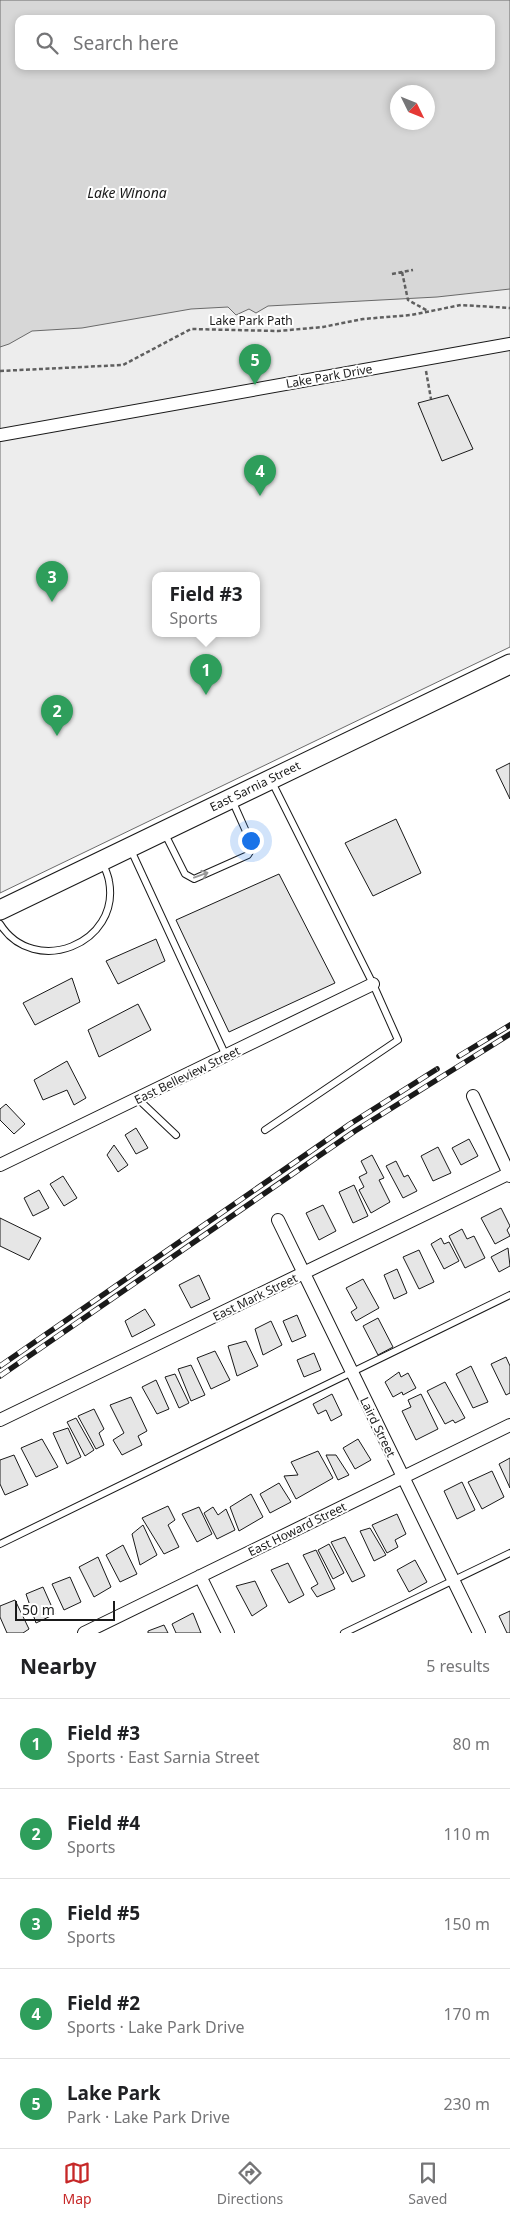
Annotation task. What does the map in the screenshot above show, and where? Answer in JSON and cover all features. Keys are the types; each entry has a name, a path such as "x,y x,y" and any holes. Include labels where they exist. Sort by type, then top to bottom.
{"main road":[{"name":"East Sarnia Street","path":"0,910 510,664"}],"street":[{"name":"Lake Park Drive","path":"0,435 510,344"},
{"name":"East Belleview Street","path":"0,1165 373,984"},
{"path":"473,1096 510,1174"},
{"name":"East Mark Street","path":"0,1420 510,1174"},
{"name":"Laird Street","path":"278,1220 479,1633"},
{"name":"East Howard Street","path":"84,1633 510,1425"},
{"path":"200,1576 228,1633"}],"lane":[{"path":"265,1130 398,1040 373,984 270,779"},
{"path":"163,831 185,874 194,879 248,855 253,847 231,798"},
{"path":"130,847 226,1056"},
{"path":"0,924 5,932 23,946 44,952 66,950 86,940 101,924 109,903 109,881 102,861"},
{"path":"138,1098 176,1135"},
{"path":"0,1544 510,1295"},
{"path":"344,1633 510,1553"}],"path":[{"path":"392,274 413,270"},
{"path":"402,272 408,300 429,312"},
{"name":"Lake Park Path","path":"0,371 123,366 191,329 287,330 429,312 461,305 510,308"},
{"path":"424,359 431,399"}],"shaded area":[{"path":"0,0 510,0 510,647 0,893"}],"water":[{"name":"Lake Winona","path":"0,0 510,0 510,289 437,297 268,306 256,313 249,309 236,315 228,307 191,309 82,328 32,331 0,347"}],"building":[{"path":"448,395 473,449 442,461 418,403"},
{"path":"510,763 510,799 496,770"},
{"path":"396,819 421,873 373,896 345,843"},
{"path":"279,874 335,983 229,1032 176,920"},
{"path":"156,939 165,961 118,984 106,961"},
{"path":"72,978 80,1002 35,1025 23,1003"},
{"path":"138,1004 151,1030 99,1057 88,1030"},
{"path":"67,1061 86,1098 74,1105 67,1090 43,1100 34,1080"},
{"path":"6,1104 25,1124 14,1134 0,1120 0,1109"},
{"path":"136,1128 148,1148 136,1154 125,1135"},
{"path":"469,1139 478,1156 461,1165 452,1148"},
{"path":"114,1145 128,1165 118,1172 107,1155"},
{"path":"438,1147 451,1173 433,1181 421,1156"},
{"path":"372,1155 384,1178 379,1180 390,1202 371,1213 359,1190 364,1187 359,1177 367,1173 361,1161"},
{"path":"396,1161 404,1177 408,1175 417,1191 403,1198 386,1166"},
{"path":"63,1176 77,1198 64,1206 50,1184"},
{"path":"354,1185 368,1216 353,1223 339,1192"},
{"path":"39,1190 49,1208 33,1216 24,1198"},
{"path":"323,1205 336,1231 319,1240 306,1213"},
{"path":"501,1208 510,1226 507,1230 510,1236 495,1244 481,1218"},
{"path":"0,1218 41,1238 29,1260 0,1246"},
{"path":"462,1229 467,1239 474,1236 485,1258 465,1268 449,1236"},
{"path":"441,1238 444,1244 449,1242 459,1261 444,1269 431,1244"},
{"path":"508,1248 510,1266 499,1272 491,1257"},
{"path":"419,1250 434,1282 419,1289 403,1257"},
{"path":"397,1269 407,1293 394,1299 384,1275"},
{"path":"199,1275 210,1299 191,1308 179,1285"},
{"path":"363,1279 379,1308 356,1321 351,1312 357,1308 346,1288"},
{"path":"145,1309 155,1325 132,1337 125,1321"},
{"path":"297,1315 306,1336 292,1342 283,1321"},
{"path":"378,1318 393,1347 378,1355 363,1326"},
{"path":"271,1321 282,1345 263,1355 255,1329"},
{"path":"246,1341 258,1366 237,1376 228,1346"},
{"path":"215,1351 230,1380 211,1389 197,1358"},
{"path":"314,1353 321,1370 304,1377 297,1360"},
{"path":"506,1357 510,1366 510,1393 506,1395 491,1364"},
{"path":"191,1365 205,1395 191,1401 178,1369"},
{"path":"471,1366 488,1402 473,1408 456,1374"},
{"path":"399,1372 401,1377 408,1373 416,1388 403,1395 402,1392 393,1397 385,1382"},
{"path":"175,1374 189,1403 179,1408 165,1377"},
{"path":"156,1380 169,1409 157,1414 142,1387"},
{"path":"445,1382 465,1418 455,1423 453,1420 445,1424 427,1391"},
{"path":"332,1394 342,1415 331,1421 326,1410 318,1414 313,1404"},
{"path":"421,1394 438,1429 416,1440 402,1411 411,1407 408,1400"},
{"path":"131,1397 147,1431 138,1436 142,1445 122,1455 113,1440 124,1433 110,1405"},
{"path":"94,1409 104,1429 99,1433 104,1445 96,1449 78,1416"},
{"path":"76,1418 94,1450 85,1456 67,1422"},
{"path":"68,1428 81,1457 67,1464 53,1433"},
{"path":"42,1439 58,1467 36,1477 21,1448"},
{"path":"358,1439 371,1460 355,1469 343,1448"},
{"path":"318,1451 333,1478 296,1499 284,1476 298,1475 291,1462"},
{"path":"14,1455 28,1485 5,1495 0,1484 0,1460"},
{"path":"326,1455 336,1455 349,1475 338,1480"},
{"path":"510,1458 510,1488 499,1464"},
{"path":"492,1471 504,1497 482,1509 468,1482"},
{"path":"462,1482 475,1510 457,1519 444,1491"},
{"path":"279,1483 291,1502 270,1513 260,1494"},
{"path":"251,1494 263,1517 239,1531 230,1507"},
{"path":"168,1506 175,1520 168,1525 179,1547 164,1554 142,1518"},
{"path":"199,1507 212,1534 197,1542 182,1514"},
{"path":"213,1507 218,1515 226,1509 235,1530 217,1539 204,1513"},
{"path":"397,1514 406,1534 395,1540 398,1547 387,1553 372,1525"},
{"path":"143,1525 157,1555 140,1565 132,1534"},
{"path":"370,1528 386,1555 374,1561 360,1531"},
{"path":"345,1537 365,1576 352,1582 331,1542"},
{"path":"329,1544 344,1573 333,1579 318,1550"},
{"path":"123,1545 137,1574 120,1582 106,1555"},
{"path":"316,1550 335,1589 317,1597 311,1588 318,1584 303,1555"},
{"path":"98,1557 111,1587 94,1597 79,1567"},
{"path":"415,1560 427,1582 409,1592 397,1570"},
{"path":"288,1563 304,1595 289,1603 271,1570"},
{"path":"70,1577 81,1602 64,1610 52,1584"},
{"path":"255,1581 267,1606 252,1616 236,1586"},
{"path":"43,1587 55,1614 36,1623 26,1594"},
{"path":"15,1600 29,1629 23,1633 7,1633 0,1617 0,1606"},
{"path":"510,1611 510,1633 507,1633 499,1616"},
{"path":"193,1613 201,1633 176,1633 172,1624"},
{"path":"164,1625 168,1633 148,1633 148,1631"}],"railway":[{"path":"459,1056 510,1025"},
{"path":"0,1376 355,1131 510,1034"},
{"path":"0,1366 350,1124 437,1069"}],"place":[{"name":"Lake Park","path":"255,385"},
{"name":"Field #2","path":"260,496"},
{"name":"Field #5","path":"52,602"},
{"name":"Field #3","path":"206,695"},
{"name":"Field #4","path":"57,736"}]}
